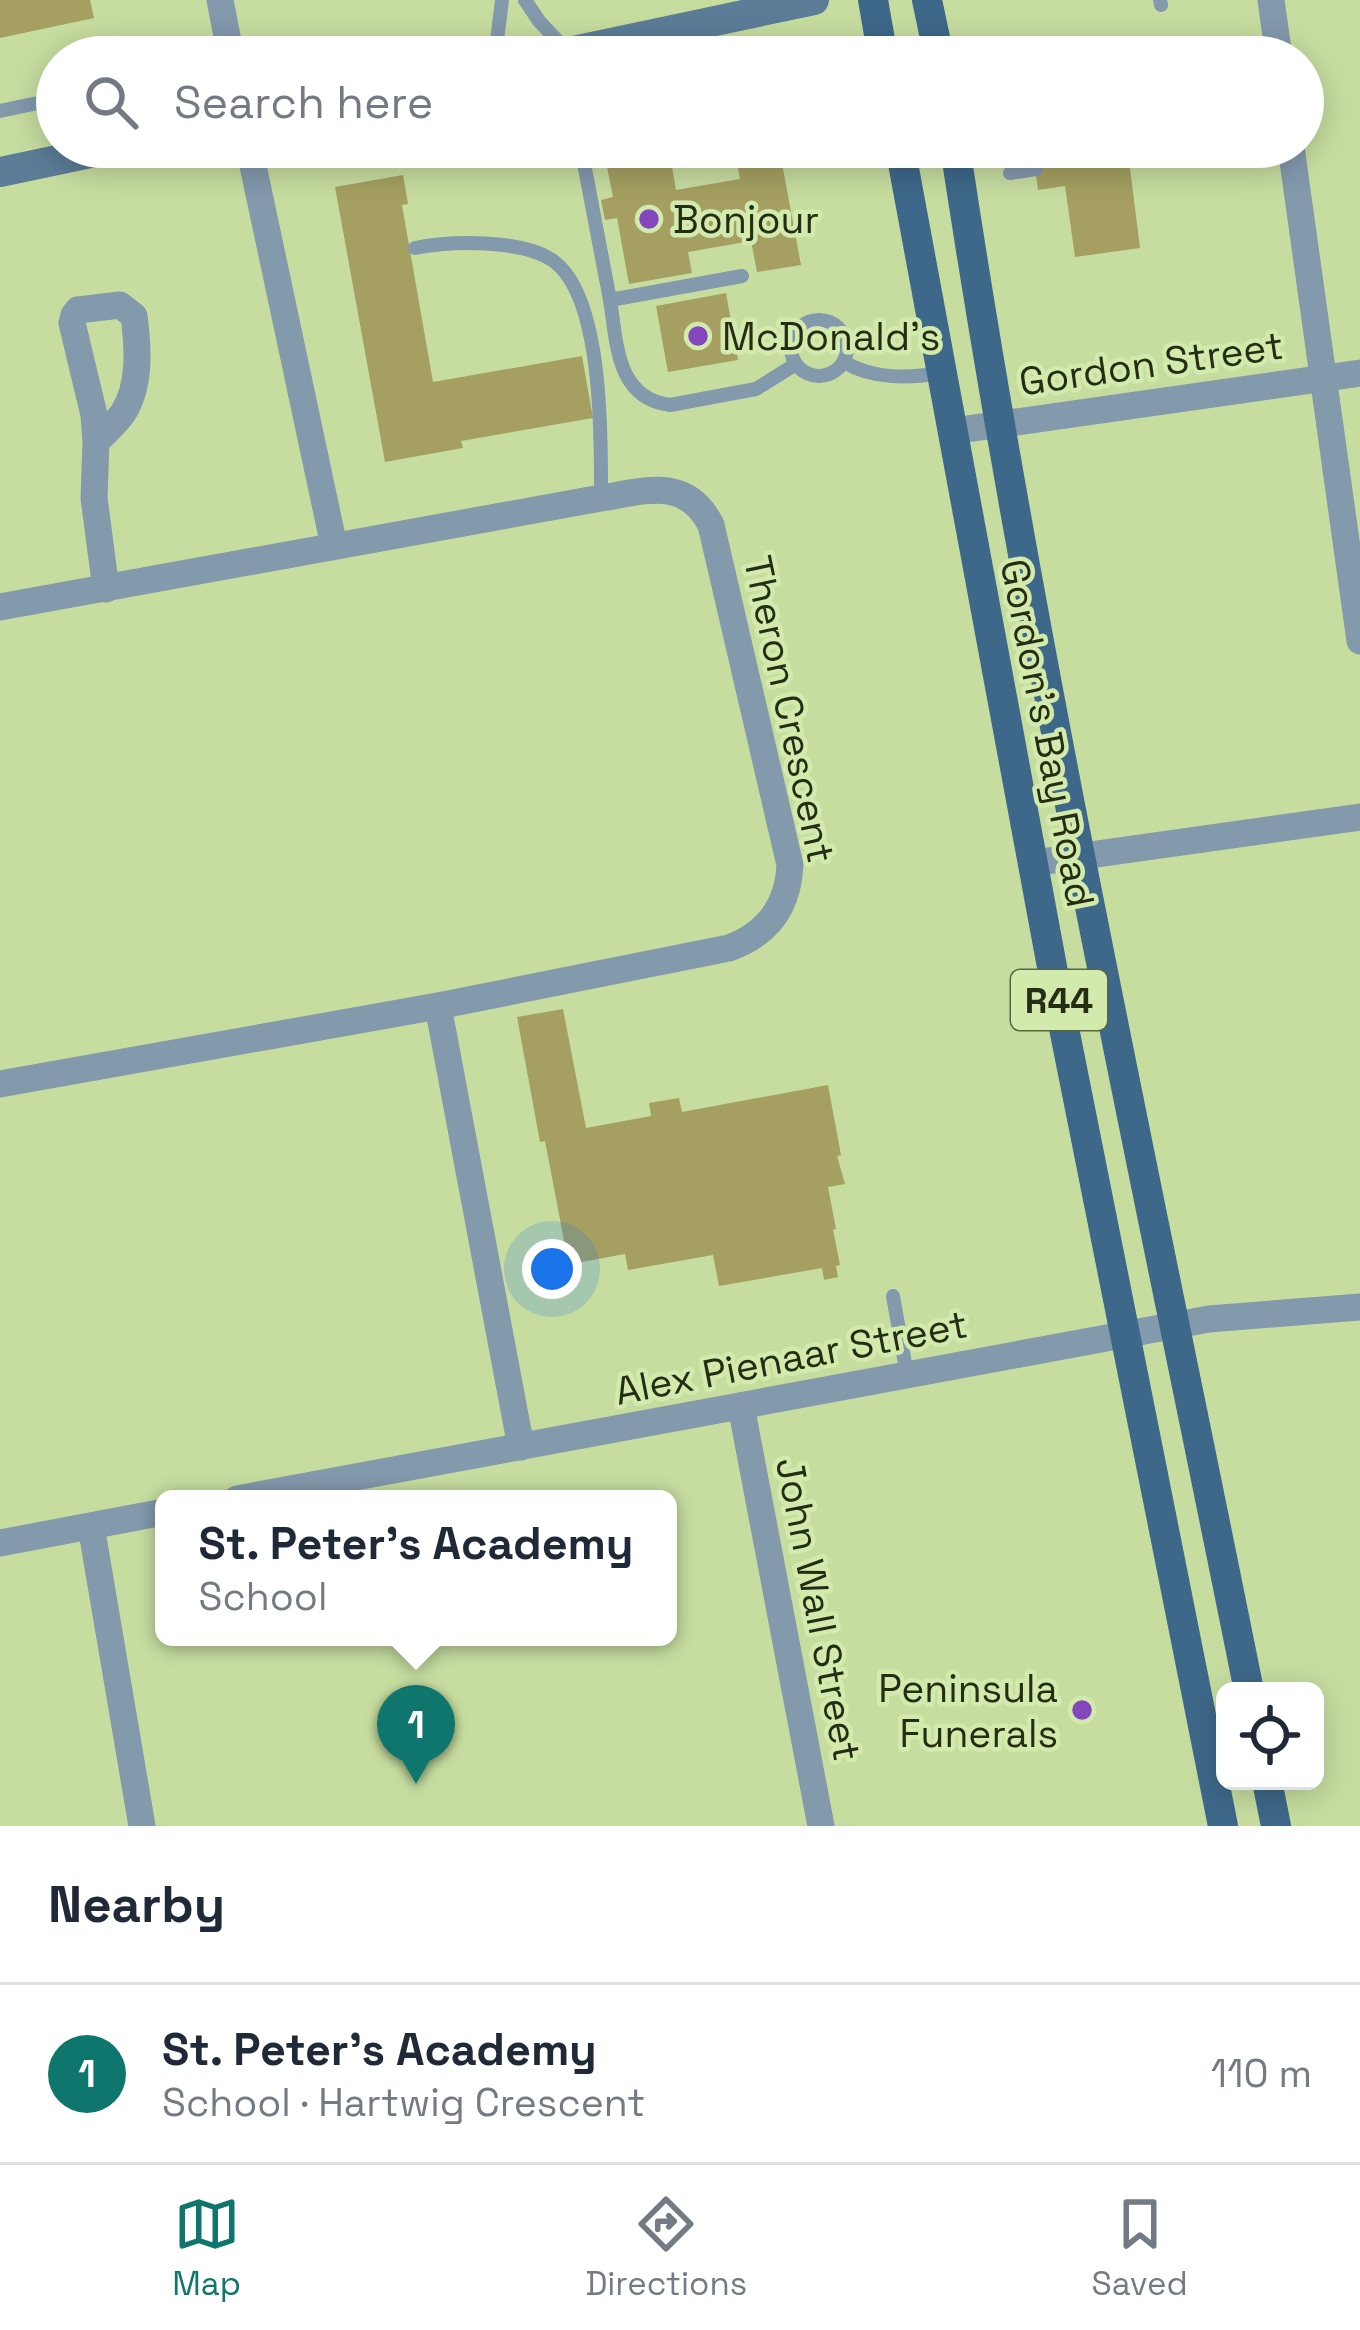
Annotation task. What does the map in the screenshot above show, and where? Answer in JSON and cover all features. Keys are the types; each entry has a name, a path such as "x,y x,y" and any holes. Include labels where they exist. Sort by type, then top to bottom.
{"main road":[{"path":"873,0 879,36"},
{"path":"927,0 935,36"},
{"name":"Gordon's Bay Road","path":"904,168 1033,863 1223,1826"},
{"name":"Gordon's Bay Road","path":"958,168 999,423 1080,855 1247,1682"},
{"path":"1269,1790 1276,1826"}],"street":[{"path":"220,0 227,36"},
{"path":"699,36 814,0"},
{"path":"1271,0 1276,36"},
{"path":"0,172 36,164"},
{"path":"253,168 334,546"},
{"path":"1294,168 1360,641"},
{"path":"97,442 123,413 137,362 134,316 120,305 85,308 74,315 73,330 94,415 94,499 106,589"},
{"name":"Gordon Street","path":"953,431 1360,373"},
{"name":"Theron Crescent","path":"0,607 601,498 673,491 695,502 711,525 790,865 786,895 772,921 760,933 729,948 438,1006 0,1084"},
{"path":"1033,863 1360,817"},
{"path":"438,1006 520,1447"},
{"name":"Alex Pienaar Street","path":"286,1490 1209,1319 1360,1307"},
{"name":"John Wall Street","path":"741,1406 821,1826"},
{"path":"0,1544 155,1514"},
{"path":"91,1526 142,1826"}],"lane":[{"path":"498,36 502,0"},
{"path":"524,0 546,36"},
{"path":"0,111 36,103"},
{"path":"585,168 625,376 639,394 670,405 755,389 796,364"},
{"path":"1010,173 1036,169"},
{"path":"415,248 480,244 520,248 550,258 568,274 580,297 599,387 601,498"},
{"path":"610,300 742,276"},
{"path":"813,320 835,323 847,340 844,362 826,375 804,372 791,354 795,332 813,320"},
{"path":"844,362 857,370 906,378 942,373"},
{"path":"893,1296 908,1375"}],"building":[{"path":"0,0 90,0 94,18 0,38"},
{"path":"607,168 672,168 676,190 740,179 738,168 783,168 801,265 757,272 751,241 688,252 692,273 629,284 617,218 605,220 601,200 613,197"},
{"path":"1035,168 1130,168 1140,248 1075,257 1065,186 1038,190"},
{"path":"403,175 408,204 402,205 433,382 582,356 593,418 461,441 463,448 385,462 335,187"},
{"name":"McDonald's","path":"726,293 738,360 668,372 656,306"},
{"path":"563,1009 586,1128 651,1116 649,1103 679,1098 682,1112 828,1085 845,1184 828,1187 838,1277 824,1280 822,1268 719,1286 713,1255 628,1270 625,1254 554,1267 552,1253 566,1251 517,1017"}],"place":[{"name":"Bonjour","path":"649,219"},
{"name":"McDonald's","path":"698,336"},
{"name":"Peninsula Funerals","path":"1082,1710"},
{"name":"St. Peter's Academy","path":"416,1784"}]}
